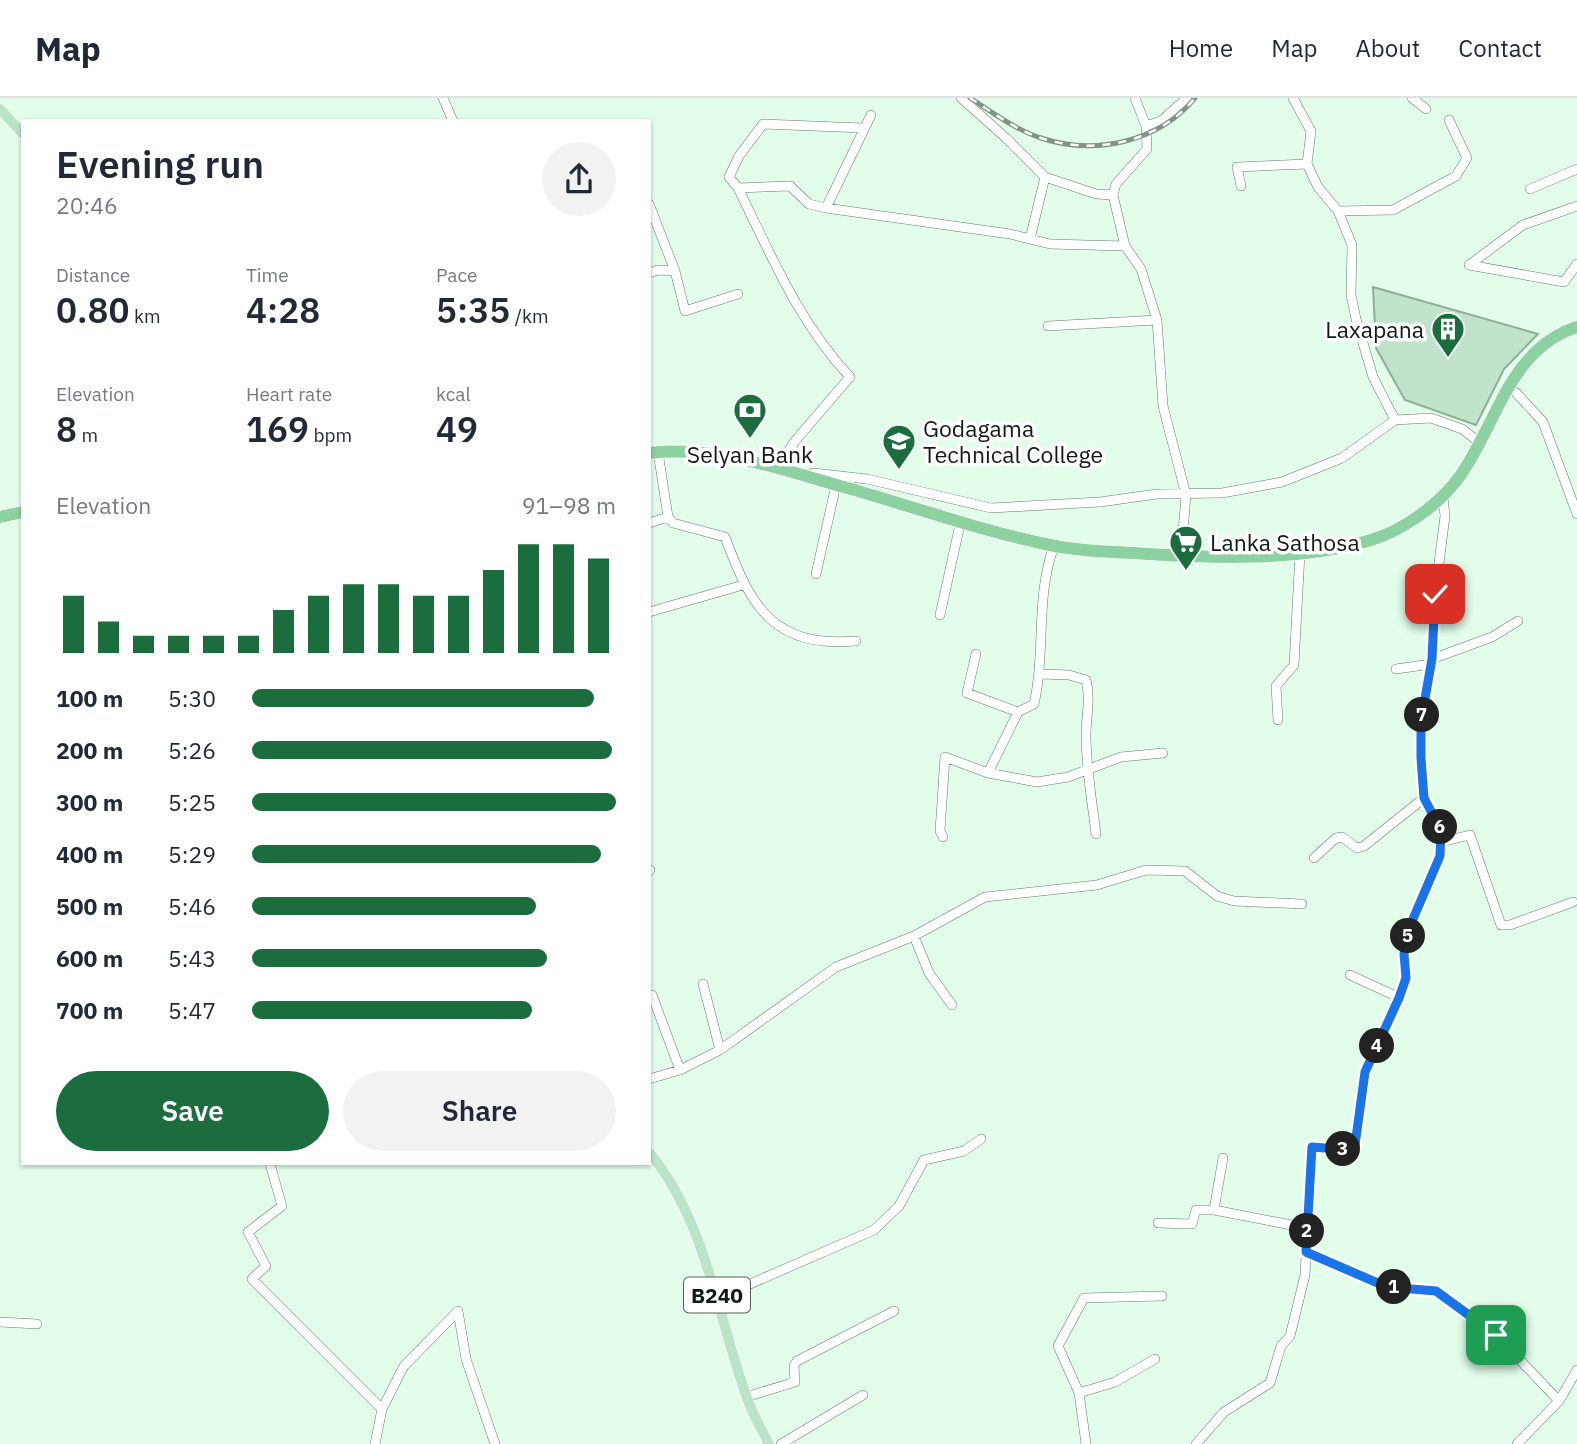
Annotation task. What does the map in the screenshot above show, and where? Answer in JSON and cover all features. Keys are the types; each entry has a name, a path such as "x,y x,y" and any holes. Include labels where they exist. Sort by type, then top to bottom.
{"highway":[{"path":"654,453 720,454 784,469 1054,546 1181,556 1300,553 1373,540 1415,518 1443,496 1460,476 1509,385 1527,359 1561,332 1577,327"},
{"path":"0,517 21,512"}],"main road":[{"path":"0,109 21,132"},
{"name":"B240","path":"651,1154 660,1165 697,1237 718,1298 746,1397 769,1444"}],"street":[{"path":"443,98 452,119"},
{"path":"961,98 1045,177 1096,194 1113,195"},
{"path":"1135,98 1146,126 1147,149 1116,184 1113,195 1125,246 1141,269 1157,320 1163,406 1186,495 1181,556"},
{"path":"1146,126 1161,121 1187,98"},
{"path":"1293,98 1311,131 1307,164 1318,187 1338,211 1352,245 1352,295 1356,319 1373,377 1395,420"},
{"path":"1412,98 1426,109"},
{"path":"826,208 871,115"},
{"path":"1338,211 1393,210 1456,176 1467,158 1449,120"},
{"path":"864,128 763,124 739,156 729,177 738,188 797,308 828,354 850,377 795,441 784,469 867,479 991,508 1222,493 1282,482 1342,458 1395,420 1431,418 1462,429 1479,442"},
{"path":"1241,186 1237,167 1307,164"},
{"path":"1530,188 1577,169"},
{"path":"1030,239 1045,177"},
{"path":"738,188 790,186 808,204 826,208 1050,244 1125,246"},
{"path":"1577,206 1523,225 1469,265 1564,282 1577,264"},
{"path":"651,209 676,271 685,311 738,294"},
{"path":"651,273 676,271"},
{"path":"1048,326 1157,320"},
{"path":"1509,385 1543,422 1577,514"},
{"path":"654,453 667,517 673,523 725,537 743,585 776,625 796,638 829,643 856,641"},
{"path":"816,574 836,485"},
{"path":"1196,1444 1224,1412 1270,1383 1281,1346 1290,1336 1305,1275 1312,1147 1350,1150 1355,1145 1365,1072 1406,978 1404,954 1410,926 1434,874 1441,830 1424,798 1421,721 1432,662 1435,594 1445,516 1443,496"},
{"path":"651,522 667,517"},
{"path":"940,615 961,520"},
{"path":"988,773 1018,712 1034,704 1041,674 1043,592 1054,546"},
{"path":"1278,720 1276,687 1294,665 1300,553"},
{"path":"651,611 743,585"},
{"path":"1396,669 1432,662 1492,637 1518,621"},
{"path":"976,654 967,694 1018,712"},
{"path":"1041,674 1069,675 1086,680 1089,694 1087,769 1096,834"},
{"path":"943,836 940,831 945,757 988,773 1037,782 1068,777 1121,757 1163,753"},
{"path":"1314,858 1335,838 1342,837 1356,848 1364,846 1424,798"},
{"path":"1441,842 1470,835 1501,925 1510,925 1573,902"},
{"path":"651,1078 680,1070 720,1050 836,967 915,936 985,897 1097,885 1146,870 1185,872 1217,896 1234,901 1302,904"},
{"path":"915,936 929,973 953,1006"},
{"path":"1350,975 1399,998"},
{"path":"703,985 720,1050"},
{"path":"652,995 680,1070"},
{"path":"718,1298 874,1230 899,1206 924,1160 964,1151 981,1139"},
{"path":"1214,1210 1223,1158"},
{"path":"270,1165 282,1206 248,1232 266,1266 252,1279 382,1409"},
{"path":"1158,1223 1192,1224 1196,1210 1214,1210 1307,1227"},
{"path":"1306,1252 1387,1287 1436,1291 1496,1335 1559,1401"},
{"path":"1086,1444 1079,1393 1058,1346 1084,1298 1162,1296"},
{"path":"375,1444 382,1409 404,1366 458,1311 466,1359 495,1444"},
{"path":"746,1397 795,1382 794,1366 797,1361 894,1311"},
{"path":"0,1322 37,1324"},
{"path":"1079,1393 1115,1382 1155,1359"},
{"path":"1517,1444 1559,1401 1577,1370"},
{"path":"782,1444 863,1395"}],"building":[{"name":"Laxapana","path":"1373,287 1538,334 1504,369 1476,425 1405,400 1376,348"}],"railway":[{"path":"970,98 1032,135 1083,146 1104,145 1145,135 1180,113 1195,98"}],"place":[{"name":"Laxapana","path":"1448,359"},
{"name":"Selyan Bank","path":"750,440"},
{"name":"Godagama Technical College","path":"899,471"},
{"name":"Lanka Sathosa","path":"1186,572"}],"route":[{"path":"1435,594 1432,659 1421,721 1421,758 1424,798 1441,830 1440,856 1410,926 1404,954 1406,978 1365,1072 1355,1145 1350,1150 1312,1147 1306,1252 1387,1287 1436,1291 1496,1335"}]}
